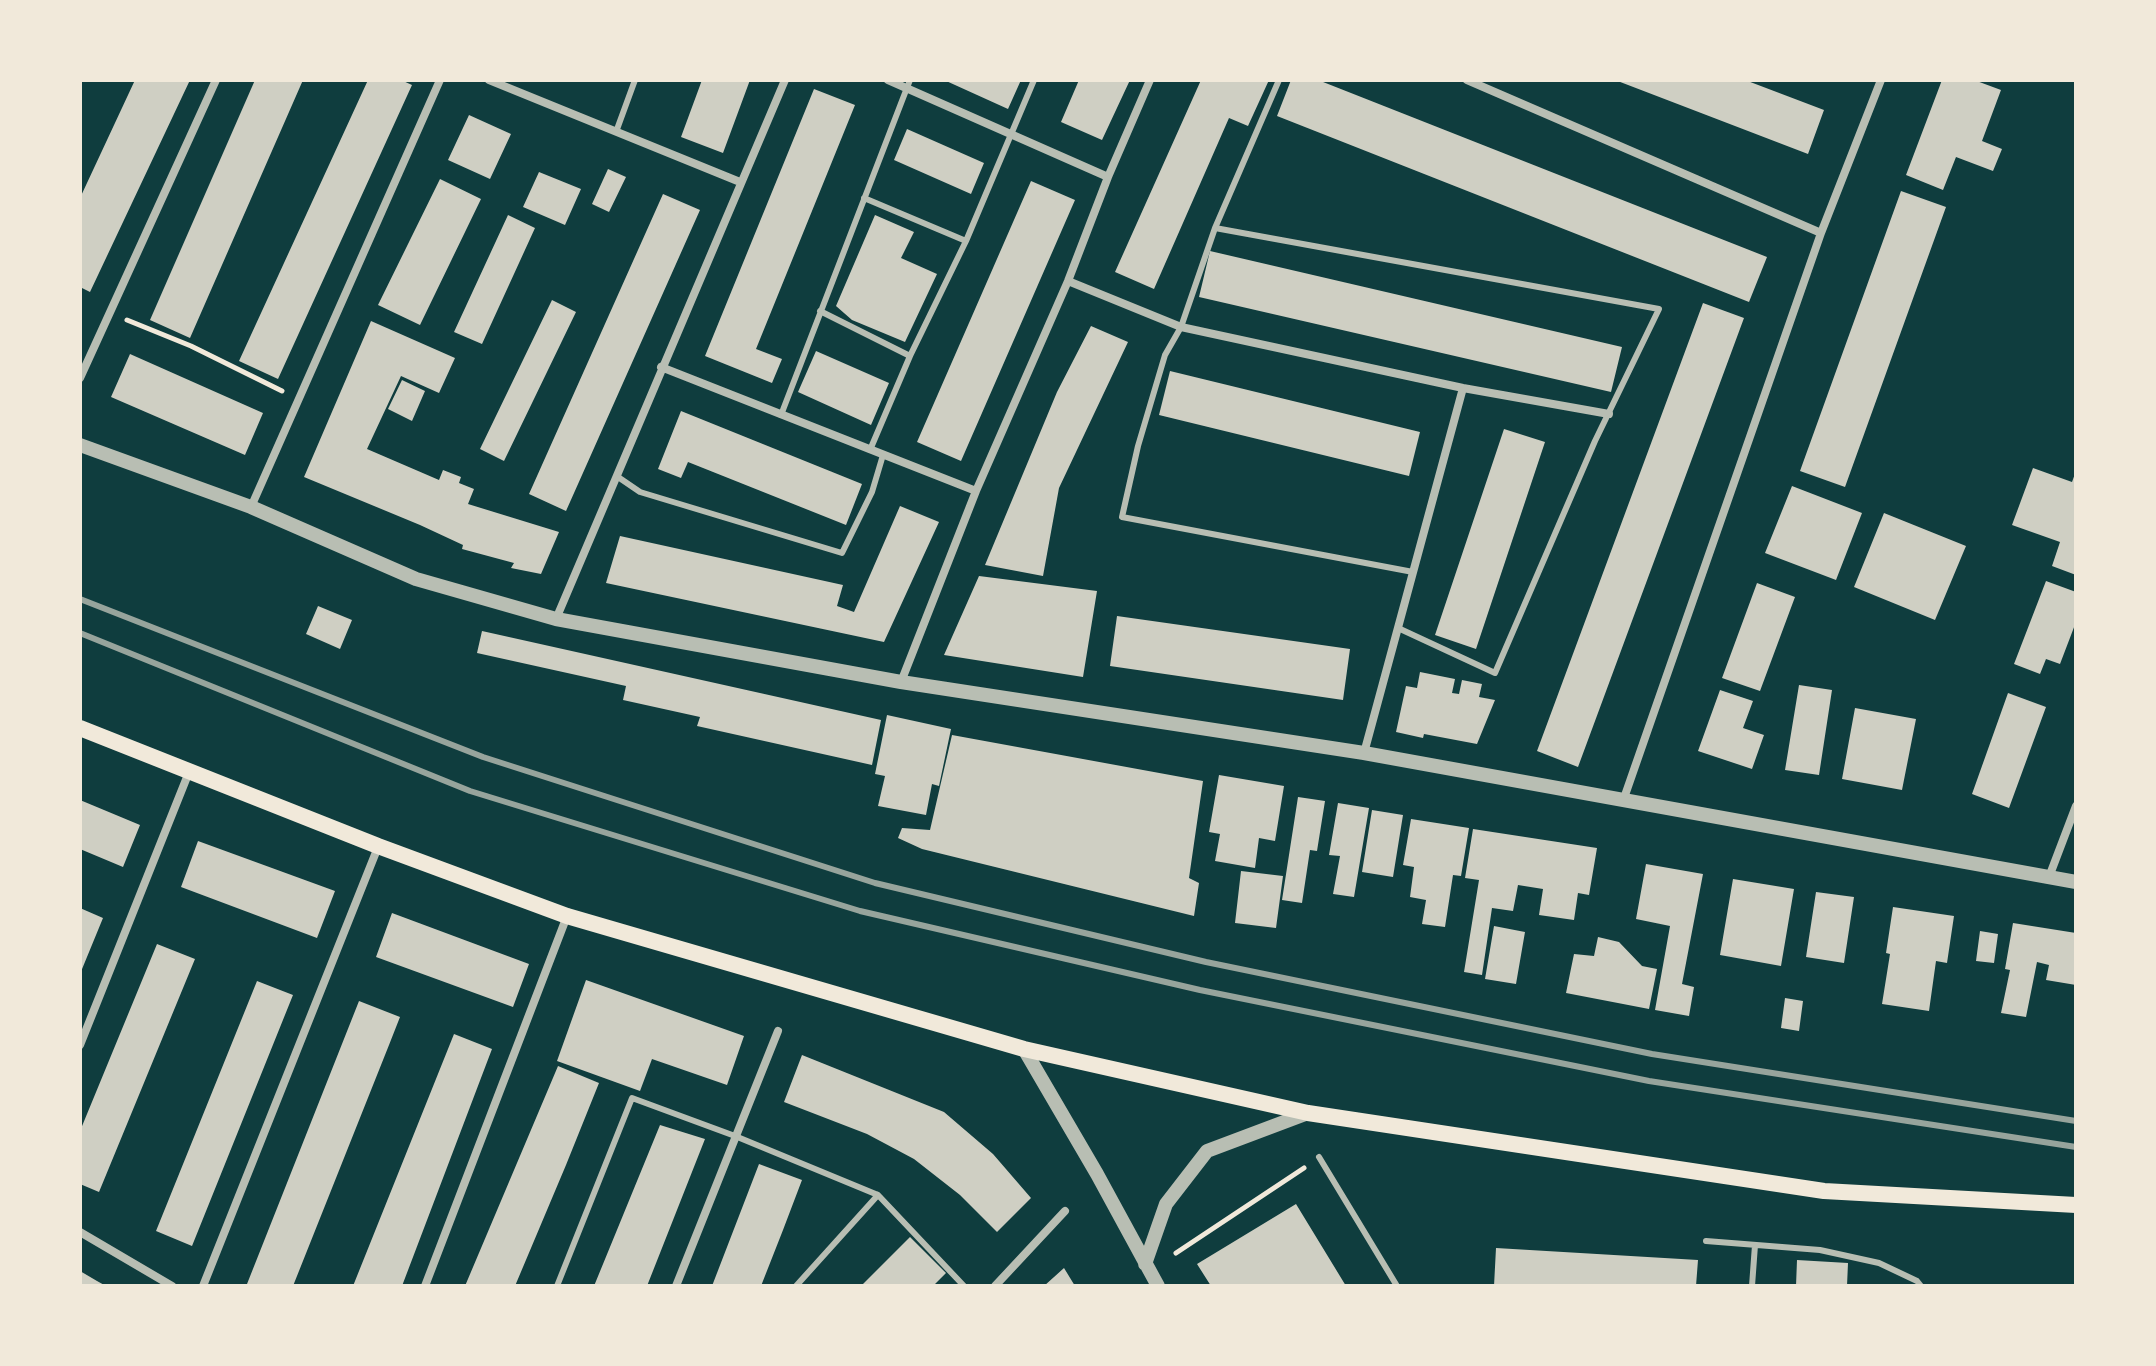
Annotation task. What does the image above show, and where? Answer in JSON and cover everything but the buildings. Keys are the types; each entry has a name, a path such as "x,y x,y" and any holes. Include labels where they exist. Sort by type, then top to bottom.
{"main road":[{"path":"80,728 378,846 567,916 1024,1049 1308,1113 1824,1191 2076,1205"}],"street":[{"path":"80,378 216,80"},
{"path":"251,507 440,80"},
{"path":"489,80 740,182"},
{"path":"556,619 785,80"},
{"path":"888,80 908,84 1108,177"},
{"path":"901,682 976,491 1068,281 1150,80"},
{"path":"1467,80 1821,233"},
{"path":"1623,801 1821,233 1881,80"},
{"path":"1068,281 1181,327 1463,388 1609,414"},
{"path":"661,367 976,491"},
{"path":"1364,753 1463,388"},
{"path":"80,445 251,507 416,579 556,619 901,682 1364,753 2076,882"},
{"path":"80,1045 189,772"},
{"path":"2049,877 2076,806"},
{"path":"203,1286 378,846"},
{"path":"425,1286 567,916"},
{"path":"676,1286 778,1031"},
{"path":"1024,1049 1158,1286"},
{"path":"1147,1267 1166,1204 1207,1151 1308,1113"},
{"path":"995,1286 1065,1211"},
{"path":"80,1232 172,1286"}],"lane":[{"path":"616,132 635,80"},
{"path":"870,450 910,356 966,241 1034,80"},
{"path":"1279,80 1215,228 1181,327 1165,355 1138,446 1122,517 1413,572"},
{"path":"781,415 908,84"},
{"path":"864,198 966,241"},
{"path":"1215,228 1659,309 1609,414 1495,673 1398,628"},
{"path":"820,311 910,356"},
{"path":"618,477 640,492 842,553 872,492 883,455"},
{"path":"557,1286 632,1098 735,1136 878,1195 964,1286"},
{"path":"1319,1157 1397,1286"},
{"path":"796,1286 878,1195"},
{"path":"1706,1241 1820,1250 1879,1263 1917,1281 1921,1286"},
{"path":"1752,1286 1755,1245"}],"path":[{"path":"109,312 191,346 297,398"},
{"path":"1147,1267 1319,1157"}],"railway":[{"path":"80,599 483,757 875,883 1206,962 1652,1054 2076,1121"},
{"path":"80,633 470,791 860,911 1200,990 1649,1081 2076,1147"}]}
